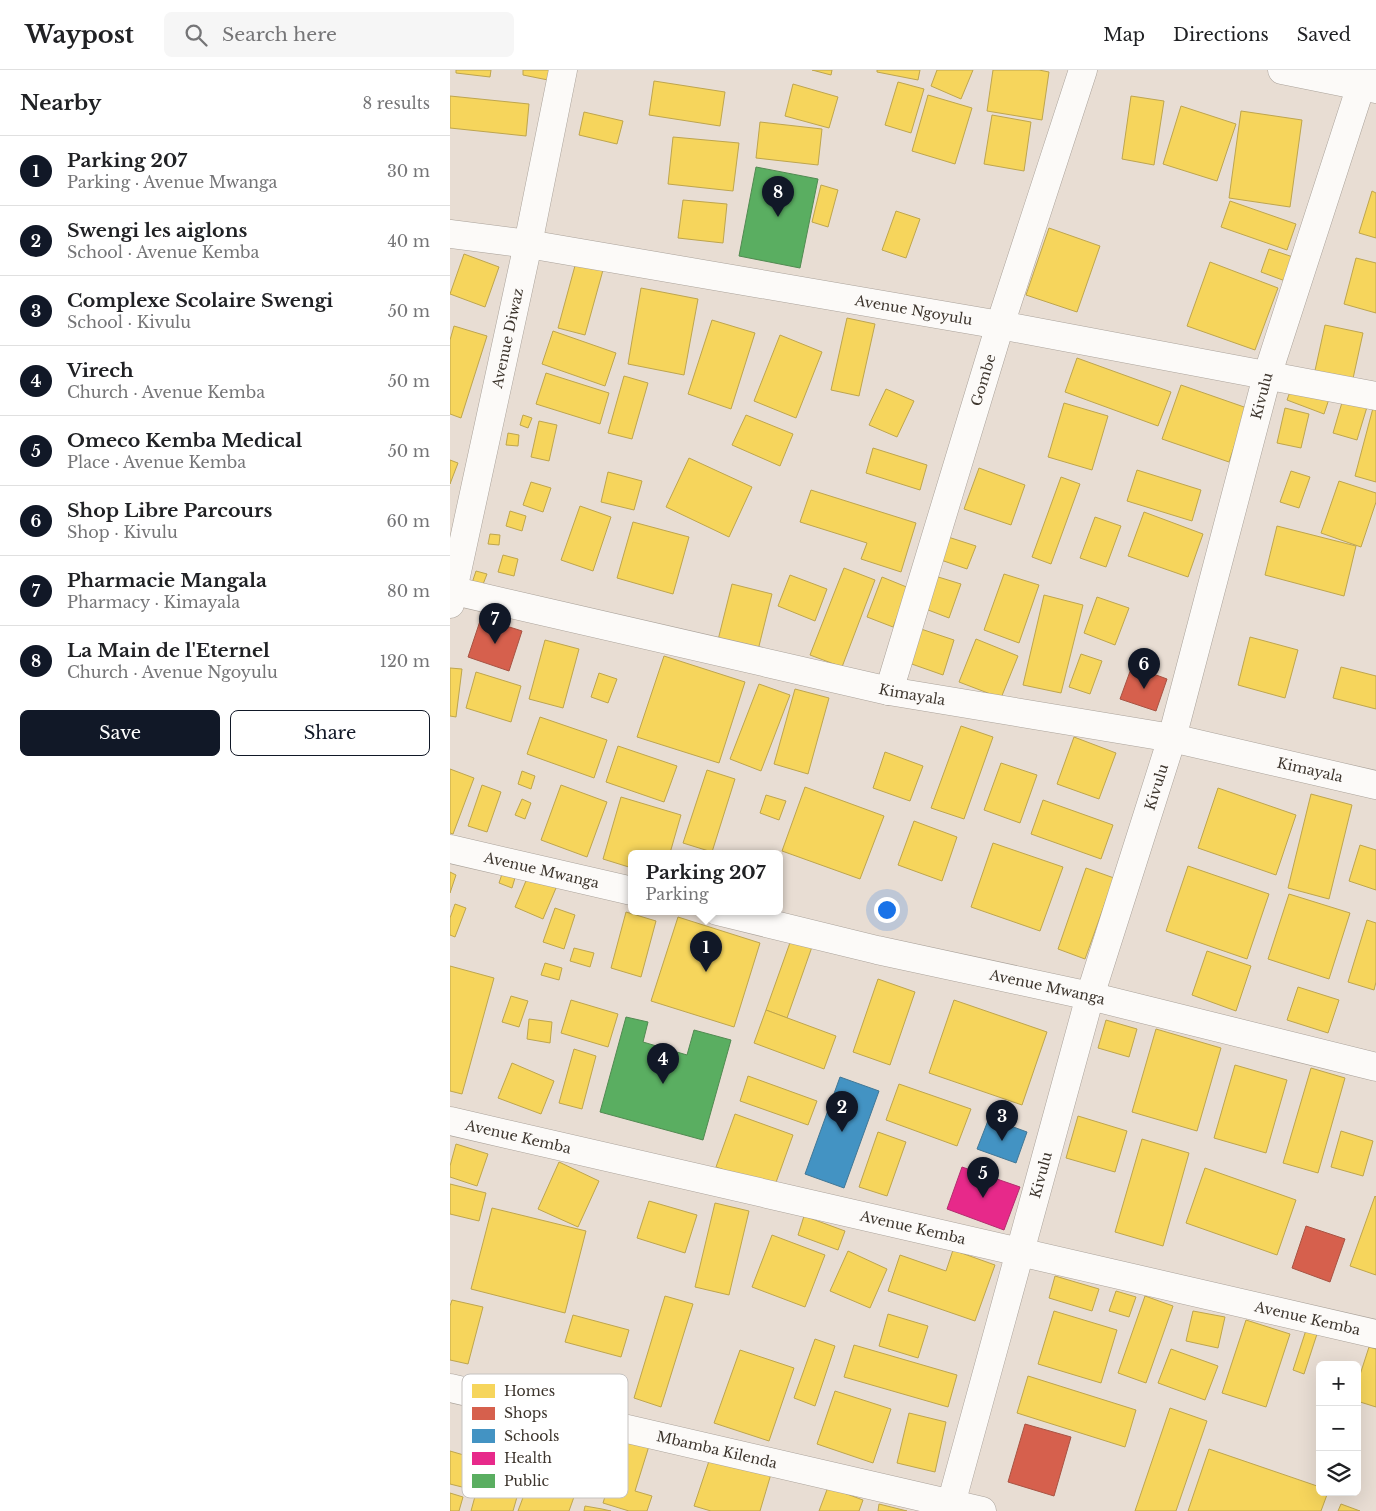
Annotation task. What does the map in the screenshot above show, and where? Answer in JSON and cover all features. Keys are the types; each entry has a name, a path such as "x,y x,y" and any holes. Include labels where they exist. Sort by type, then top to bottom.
{"street":[{"name":"Avenue Diwaz","path":"451,595 528,244 563,70"},
{"name":"Gombe","path":"889,691 1000,325 1082,70"},
{"path":"1282,70 1368,81"},
{"name":"Kivulu","path":"950,1504 1090,996 1172,738 1267,376 1368,81"},
{"name":"Avenue Ngoyulu","path":"450,234 528,244 1000,325 1376,396"},
{"name":"Kimayala","path":"451,595 889,691 1172,738 1376,785"},
{"name":"Avenue Mwanga","path":"450,849 628,890"},
{"name":"Avenue Mwanga","path":"733,915 877,950 1090,996 1376,1067"},
{"name":"Avenue Kemba","path":"450,1121 1376,1334"},
{"name":"Mbamba Kilenda","path":"628,1429 982,1511"}],"building: Homes":[{"path":"456,70 491,70 490,77 456,73"},
{"path":"523,70 549,70 548,80 523,75"},
{"path":"812,70 832,70 831,75"},
{"path":"877,70 920,70 918,80 877,72"},
{"path":"937,70 973,70 961,99 931,86"},
{"path":"993,70 1039,70 1049,72 1042,120 987,111"},
{"path":"654,81 725,92 720,126 649,115"},
{"path":"898,82 924,89 911,133 885,125"},
{"path":"793,84 838,97 829,128 785,116"},
{"path":"928,95 972,108 955,164 912,151"},
{"path":"450,96 529,104 526,136 450,128"},
{"path":"1131,96 1164,101 1154,165 1122,159"},
{"path":"1181,106 1236,124 1217,181 1163,164"},
{"path":"1241,111 1302,120 1290,207 1229,198"},
{"path":"584,112 623,121 617,144 579,135"},
{"path":"992,115 1031,122 1024,171 984,164"},
{"path":"760,122 822,129 818,165 756,158"},
{"path":"673,137 739,143 733,191 668,184"},
{"path":"821,185 838,190 828,227 812,222"},
{"path":"1372,191 1376,193 1376,238 1359,233"},
{"path":"683,200 727,204 723,243 678,238"},
{"path":"1230,201 1296,224 1287,250 1221,227"},
{"path":"896,211 920,219 906,258 882,250"},
{"path":"1049,228 1100,246 1077,312 1026,295"},
{"path":"1269,249 1296,258 1288,282 1261,272"},
{"path":"464,254 499,267 485,307 450,294"},
{"path":"1356,258 1376,263 1376,313 1344,304"},
{"path":"576,262 603,270 585,335 558,328"},
{"path":"1210,262 1278,288 1255,350 1187,326"},
{"path":"641,288 698,299 684,375 628,364"},
{"path":"847,318 875,324 859,396 831,390"},
{"path":"712,320 755,333 731,409 688,394"},
{"path":"1325,325 1363,333 1352,383 1314,375"},
{"path":"454,326 487,336 461,418 450,414 450,340"},
{"path":"553,331 616,353 605,386 542,364"},
{"path":"780,335 822,352 796,418 754,401"},
{"path":"1077,358 1171,392 1158,426 1065,392"},
{"path":"546,373 609,393 600,424 536,404"},
{"path":"624,376 648,383 632,439 608,433"},
{"path":"1181,385 1247,408 1229,462 1162,439"},
{"path":"1292,386 1329,399 1324,414 1287,400"},
{"path":"886,389 914,401 897,437 869,425"},
{"path":"1343,399 1367,407 1357,440 1333,433"},
{"path":"1064,403 1108,416 1092,470 1048,457"},
{"path":"1285,408 1309,414 1301,448 1277,443"},
{"path":"1373,408 1376,409 1376,482 1355,476"},
{"path":"523,415 532,418 528,428 520,425"},
{"path":"746,415 793,434 780,466 732,445"},
{"path":"539,421 557,425 549,461 531,457"},
{"path":"508,433 519,435 518,446 506,445"},
{"path":"873,448 927,465 920,490 866,473"},
{"path":"689,458 752,487 729,537 666,507"},
{"path":"450,460 458,463 450,484"},
{"path":"979,468 1025,485 1011,525 964,509"},
{"path":"1137,470 1201,490 1192,521 1127,501"},
{"path":"1291,471 1310,477 1299,508 1280,502"},
{"path":"608,472 642,481 634,510 601,502"},
{"path":"1061,477 1080,484 1051,564 1032,557"},
{"path":"1339,481 1376,493 1376,502 1361,547 1321,533"},
{"path":"531,482 551,488 543,512 523,505"},
{"path":"811,490 916,523 901,572 861,559 867,543 800,522"},
{"path":"580,506 611,517 593,571 561,560"},
{"path":"510,511 526,516 522,531 506,526"},
{"path":"1144,512 1203,534 1188,577 1128,556"},
{"path":"1095,517 1121,526 1106,567 1080,558"},
{"path":"633,522 689,537 673,594 617,578"},
{"path":"1277,526 1356,546 1344,596 1265,575"},
{"path":"490,534 500,535 499,545 488,544"},
{"path":"945,536 976,546 967,569 938,559"},
{"path":"503,555 518,559 514,576 498,572"},
{"path":"844,568 875,580 842,667 810,655"},
{"path":"476,571 487,574 482,587 472,583"},
{"path":"1004,574 1039,585 1019,643 984,630"},
{"path":"790,575 827,589 815,621 778,606"},
{"path":"935,576 961,584 949,618 923,608"},
{"path":"882,577 909,588 893,627 867,617"},
{"path":"732,584 772,594 758,650 718,640"},
{"path":"1044,595 1083,605 1061,693 1023,685"},
{"path":"1097,597 1129,608 1115,645 1084,633"},
{"path":"918,628 954,640 943,675 906,662"},
{"path":"1250,637 1298,650 1285,698 1238,685"},
{"path":"976,639 1018,656 1001,698 959,682"},
{"path":"545,640 579,649 563,708 529,699"},
{"path":"1081,654 1102,661 1090,694 1069,687"},
{"path":"664,656 745,682 719,763 637,737"},
{"path":"1341,667 1376,676 1376,709 1333,698"},
{"path":"450,668 462,669 456,717 450,716"},
{"path":"476,672 521,686 511,722 466,708"},
{"path":"599,673 617,679 608,703 591,697"},
{"path":"759,684 790,695 761,771 730,759"},
{"path":"795,689 829,698 808,774 774,764"},
{"path":"540,717 607,740 594,778 527,754"},
{"path":"961,726 993,737 964,819 931,808"},
{"path":"1074,737 1116,753 1099,799 1057,784"},
{"path":"618,746 677,766 664,802 606,782"},
{"path":"885,752 923,766 910,801 873,788"},
{"path":"1001,763 1037,775 1020,823 984,810"},
{"path":"450,769 474,778 453,834 450,833"},
{"path":"707,770 735,779 713,850 706,850 683,843"},
{"path":"522,771 535,776 531,789 518,784"},
{"path":"482,785 501,792 487,832 468,826"},
{"path":"561,785 607,802 587,857 541,840"},
{"path":"805,787 884,816 860,879 782,850"},
{"path":"1218,788 1296,815 1276,875 1198,848"},
{"path":"1311,794 1352,805 1329,899 1288,888"},
{"path":"766,795 786,801 779,820 760,813"},
{"path":"621,797 681,815 671,850 628,850 628,867 603,859"},
{"path":"522,799 531,803 525,819 515,815"},
{"path":"1043,800 1113,825 1101,859 1031,834"},
{"path":"914,821 957,837 942,881 898,865"},
{"path":"993,843 1063,867 1040,931 971,907"},
{"path":"1360,845 1376,850 1376,890 1349,881"},
{"path":"1188,866 1269,894 1247,959 1166,931"},
{"path":"1086,868 1114,878 1085,959 1058,949"},
{"path":"450,872 456,875 450,893"},
{"path":"502,874 515,878 512,888 499,883"},
{"path":"528,876 556,888 543,919 515,907"},
{"path":"1289,894 1350,913 1329,979 1268,959"},
{"path":"455,904 466,908 455,937 450,935 450,918"},
{"path":"555,908 575,915 564,949 543,942"},
{"path":"626,912 628,915 636,915 656,921 641,977 611,968"},
{"path":"678,917 760,943 734,1027 651,1001"},
{"path":"1367,920 1376,923 1376,982 1374,990 1348,982"},
{"path":"792,937 813,944 787,1018 766,1010"},
{"path":"574,948 594,953 590,967 570,961"},
{"path":"1207,951 1251,966 1236,1011 1192,995"},
{"path":"545,963 562,968 559,980 541,975"},
{"path":"450,966 494,978 462,1094 450,1091"},
{"path":"878,979 915,992 890,1065 853,1052"},
{"path":"1298,987 1339,1000 1328,1033 1287,1020"},
{"path":"511,996 528,1001 519,1027 502,1022"},
{"path":"571,1000 618,1014 608,1047 561,1033"},
{"path":"954,1000 1047,1032 1022,1105 929,1073"},
{"path":"766,1010 836,1036 824,1069 754,1043"},
{"path":"529,1019 552,1022 550,1043 527,1039"},
{"path":"1106,1020 1137,1029 1129,1057 1098,1048"},
{"path":"1156,1029 1221,1048 1197,1131 1132,1112"},
{"path":"574,1049 596,1056 582,1109 559,1103"},
{"path":"512,1063 554,1081 541,1114 498,1098"},
{"path":"1235,1065 1287,1080 1266,1153 1214,1138"},
{"path":"1311,1068 1345,1078 1318,1173 1283,1163"},
{"path":"748,1076 817,1101 808,1125 740,1101"},
{"path":"899,1084 971,1109 957,1146 886,1120"},
{"path":"735,1114 793,1135 774,1188 716,1167"},
{"path":"1078,1116 1127,1131 1115,1172 1066,1158"},
{"path":"1341,1131 1373,1141 1363,1176 1331,1167"},
{"path":"878,1132 906,1142 887,1196 859,1187"},
{"path":"1142,1139 1189,1153 1163,1246 1115,1232"},
{"path":"456,1144 488,1154 477,1186 450,1177 450,1166"},
{"path":"559,1162 599,1181 578,1227 538,1209"},
{"path":"1205,1168 1296,1200 1277,1255 1186,1223"},
{"path":"450,1184 486,1193 479,1221 450,1214"},
{"path":"1376,1197 1376,1275 1350,1266"},
{"path":"649,1201 697,1215 685,1253 637,1238"},
{"path":"715,1203 749,1211 729,1295 695,1287"},
{"path":"492,1208 586,1231 565,1313 471,1289"},
{"path":"804,1216 845,1231 838,1250 798,1235"},
{"path":"772,1235 825,1255 805,1307 752,1287"},
{"path":"953,1250 995,1265 975,1321 888,1291 900,1255 946,1271"},
{"path":"848,1251 887,1269 870,1308 830,1291"},
{"path":"1055,1276 1099,1289 1092,1311 1049,1298"},
{"path":"1116,1291 1136,1297 1129,1317 1109,1311"},
{"path":"665,1296 693,1304 661,1407 634,1398"},
{"path":"1145,1296 1173,1306 1146,1383 1118,1373"},
{"path":"452,1300 483,1307 468,1364 450,1360 450,1306"},
{"path":"1054,1311 1117,1330 1101,1383 1038,1364"},
{"path":"1193,1311 1225,1317 1218,1348 1186,1341"},
{"path":"888,1314 928,1326 918,1358 879,1346"},
{"path":"573,1315 629,1330 621,1357 565,1342"},
{"path":"1246,1320 1290,1334 1266,1407 1222,1393"},
{"path":"1307,1327 1318,1331 1304,1374 1293,1370"},
{"path":"815,1339 835,1346 815,1406 794,1398"},
{"path":"854,1345 957,1375 948,1407 844,1377"},
{"path":"1369,1347 1376,1349 1376,1407 1361,1402 1361,1372"},
{"path":"1171,1349 1218,1366 1205,1400 1158,1383"},
{"path":"740,1350 794,1368 769,1441 714,1423"},
{"path":"1028,1376 1136,1410 1125,1447 1017,1413"},
{"path":"835,1391 891,1409 873,1463 817,1444"},
{"path":"1170,1408 1207,1421 1176,1511 1135,1511"},
{"path":"909,1413 946,1422 935,1472 897,1463"},
{"path":"628,1440 649,1446 635,1491 652,1496 647,1511 629,1511 603,1503 605,1498 628,1498"},
{"path":"1209,1449 1316,1486 1316,1496 1327,1496 1321,1511 1188,1511"},
{"path":"450,1451 462,1454 462,1487 450,1484"},
{"path":"711,1455 771,1474 760,1511 711,1511 694,1506"},
{"path":"828,1487 863,1500 859,1511 819,1511"},
{"path":"450,1493 462,1497 459,1511 450,1511"},
{"path":"475,1498 517,1498 513,1511 471,1511"},
{"path":"523,1498 574,1498 569,1511 518,1511"},
{"path":"879,1504 907,1511 878,1511"},
{"path":"1341,1504 1360,1511 1338,1511"},
{"path":"585,1506 602,1509 611,1511 584,1511"}],"building: Shops":[{"path":"481,618 522,631 509,671 468,657"},
{"path":"1132,666 1167,679 1156,711 1120,699"},
{"path":"1306,1226 1345,1239 1330,1282 1292,1268"},
{"path":"1025,1424 1071,1437 1054,1496 1008,1482"}],"building: Schools":[{"path":"840,1077 879,1091 844,1188 805,1174"},
{"path":"989,1118 1027,1132 1016,1163 977,1149"}],"building: Health":[{"path":"962,1167 1020,1187 1004,1230 947,1209"}],"building: Public":[{"path":"756,167 818,179 800,268 739,256"},
{"path":"626,1017 648,1022 643,1042 687,1055 694,1030 731,1040 703,1140 600,1112"}],"place":[{"name":"La Main de l'Eternel","path":"778,217"},
{"name":"Pharmacie Mangala","path":"495,644"},
{"name":"Shop Libre Parcours","path":"1144,689"},
{"name":"Parking 207","path":"706,972"},
{"name":"Virech","path":"663,1084"},
{"name":"Swengi les aiglons","path":"842,1132"},
{"name":"Complexe Scolaire Swengi","path":"1002,1141"},
{"name":"Omeco Kemba Medical","path":"983,1198"}]}
